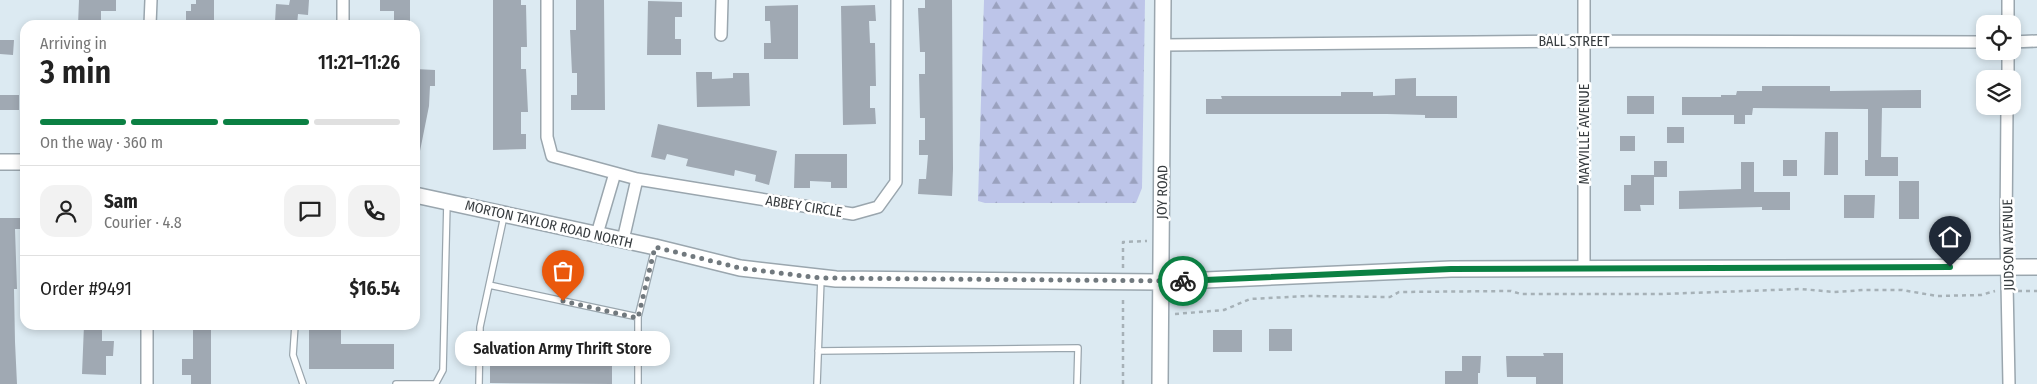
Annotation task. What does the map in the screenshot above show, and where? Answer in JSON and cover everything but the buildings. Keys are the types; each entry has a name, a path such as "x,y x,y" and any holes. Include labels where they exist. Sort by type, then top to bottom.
{"street":[{"path":"150,20 151,0"},
{"path":"342,20 343,0"},
{"name":"ABBEY CIRCLE","path":"547,0 547,137 552,156 637,179 853,214 878,207 896,182 897,0"},
{"path":"721,35 722,0"},
{"name":"JOY ROAD","path":"1160,384 1163,0"},
{"name":"MAYVILLE AVENUE","path":"1584,0 1584,268"},
{"path":"2008,0 2008,15"},
{"name":"BALL STREET","path":"1163,45 1584,41 1976,42"},
{"path":"2021,42 2037,41"},
{"name":"JUDSON AVENUE","path":"2007,115 2009,384"},
{"path":"0,162 20,162"},
{"path":"597,234 615,173"},
{"path":"623,240 637,179"},
{"name":"MORTON TAYLOR ROAD NORTH","path":"420,195 655,247 740,268 820,278 1161,282 1451,269 2037,267"},
{"path":"147,330 147,384"}],"lane":[{"path":"396,384 436,384 443,370 447,201"},
{"path":"479,384 480,328 505,214"},
{"path":"638,384 638,318 655,247"},
{"path":"817,384 820,278"},
{"path":"489,284 638,318"},
{"path":"295,330 293,355 303,384"},
{"path":"818,351 1078,348 1077,384"}],"path":[{"path":"1123,256 1123,242 1145,241"},
{"path":"1161,315 1224,310 1250,299 1307,296 1390,297 1399,292 1495,290 1521,294 1662,294 1801,289 1834,292 1902,290 1937,296 1981,295 1992,290 2037,291"},
{"path":"1123,299 1123,384"}],"green space":[{"path":"984,0 1145,0 1142,188 1136,203 985,203 978,201"}],"way so far":[{"path":"563,301 638,318 655,247 740,268 820,278 1183,281"}],"place":[{"name":"Salvation Army Thrift Store","path":"563,301"}],"route":[{"path":"1183,281 1451,269 1950,267"}]}
